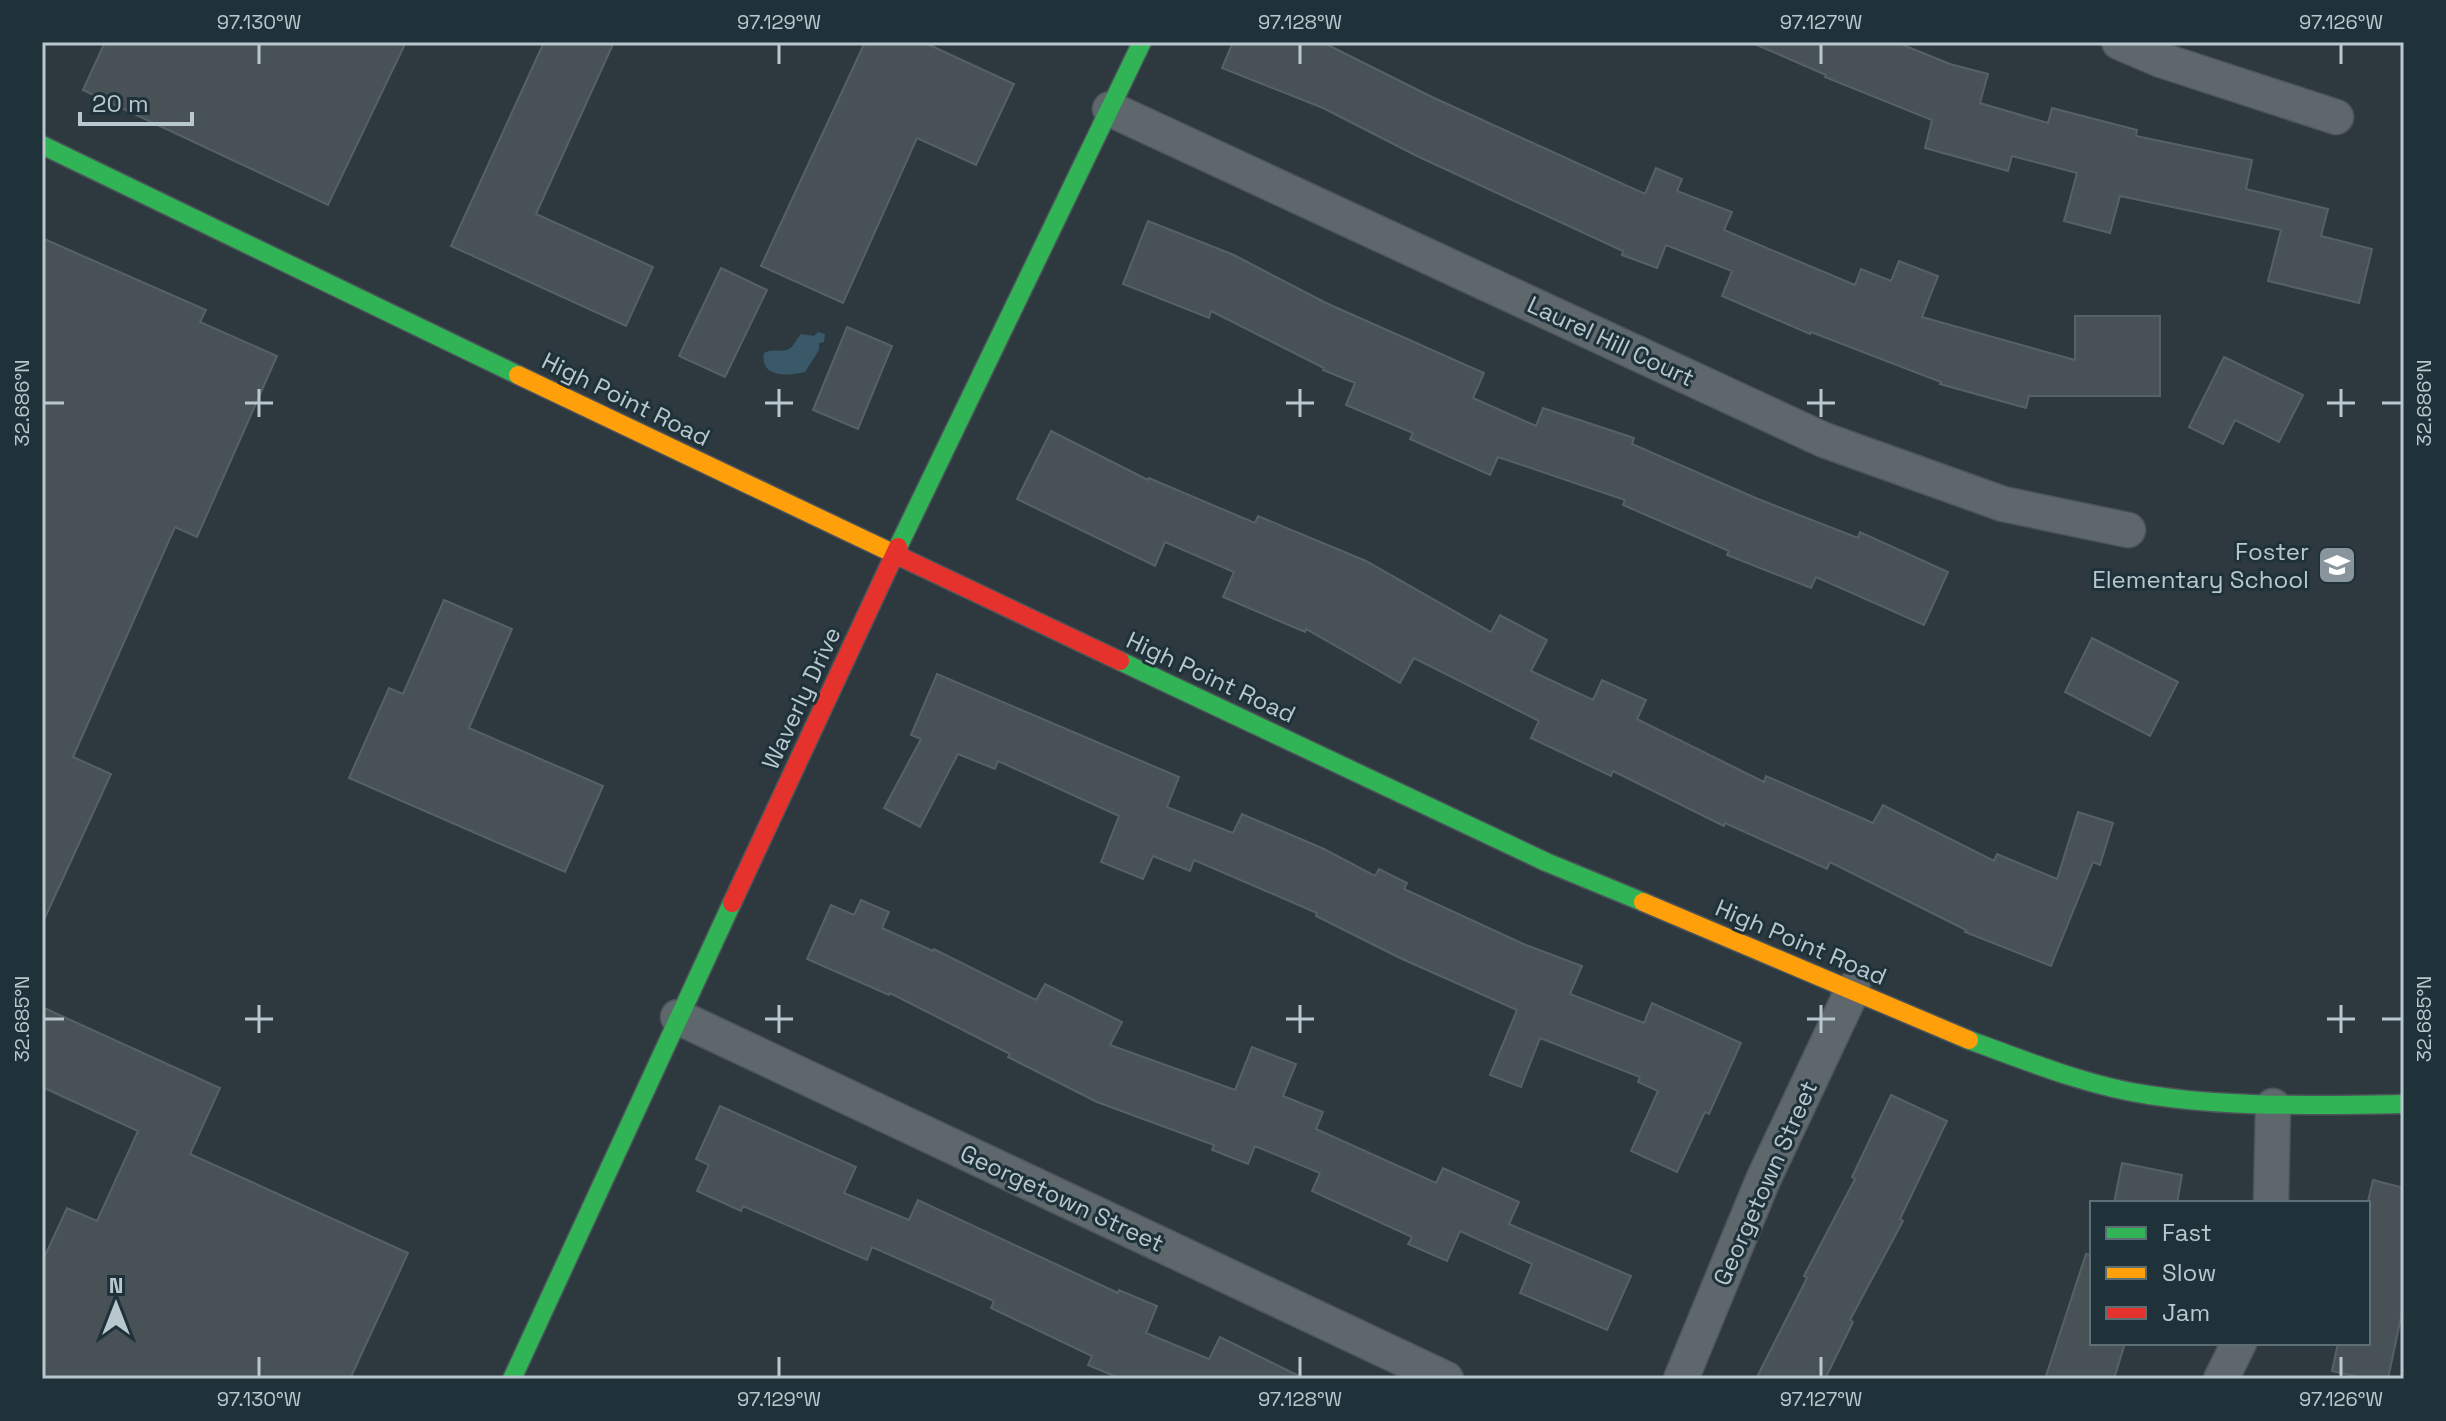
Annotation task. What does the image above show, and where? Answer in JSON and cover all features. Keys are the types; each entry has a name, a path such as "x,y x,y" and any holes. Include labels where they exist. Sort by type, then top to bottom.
{"street":[{"name":"Waverly Drive","path":"512,1379 678,1017 1142,42"},
{"path":"2119,42 2161,60 2336,117"},
{"name":"Laurel Hill Court","path":"1110,109 1824,440 2003,504 2128,530"},
{"name":"High Point Road","path":"42,145 896,555 1546,862 1853,989 1948,1032 2062,1074 2148,1095 2273,1106 2404,1104"},
{"name":"Georgetown Street","path":"1681,1379 1763,1180 1853,989"},
{"name":"Georgetown Street","path":"678,1017 1446,1379"},
{"path":"2271,1201 2273,1106"},
{"path":"2221,1379 2238,1345"}],"water":[{"path":"818,332 825,334 824,342 819,343 819,350 805,372 783,374 766,367 764,353 789,349 801,334 814,336"}],"building":[{"path":"105,42 406,42 328,205 83,90"},
{"path":"544,42 614,42 536,214 653,267 626,326 451,246"},
{"path":"865,42 923,42 1014,84 976,165 917,138 843,303 761,266"},
{"path":"1233,42 1322,42 1432,97 1645,194 1656,168 1682,179 1677,191 1732,212 1724,230 1855,285 1861,269 1891,281 1899,261 1938,276 1922,317 2075,360 2075,316 2160,316 2160,396 2029,396 2026,408 1940,384 1722,296 1732,271 1666,245 1657,268 1622,255 1623,251 1419,157 1323,108 1222,68"},
{"path":"1750,42 1896,42 1950,64 1988,74 1980,103 2048,123 2052,108 2137,130 2136,136 2252,160 2246,189 2328,209 2321,236 2372,249 2359,303 2268,281 2281,230 2120,196 2110,233 2064,221 2077,173 2012,156 2008,171 1925,148 1932,120 1825,77"},
{"path":"1148,221 1234,255 1326,303 1484,373 1473,398 1536,426 1543,408 1634,438 1632,444 1758,499 1858,538 1860,532 1948,572 1924,625 1816,577 1811,588 1727,555 1729,551 1623,505 1625,500 1498,457 1490,475 1410,439 1413,433 1346,405 1355,383 1323,370 1211,311 1209,318 1123,284"},
{"path":"42,238 206,310 200,322 277,356 197,537 175,527 73,757 111,774 42,924"},
{"path":"721,268 767,290 725,377 679,356"},
{"path":"847,327 892,346 858,429 813,410"},
{"path":"2224,357 2303,395 2279,442 2235,420 2223,444 2189,427"},
{"path":"1051,431 1148,480 1255,523 1258,516 1366,561 1491,632 1500,615 1547,640 1531,671 1593,700 1602,680 1646,700 1637,719 1764,782 1766,776 1873,823 1883,805 1994,861 1997,854 2057,879 2078,812 2113,823 2100,865 2093,862 2051,966 1965,932 1830,862 1827,869 1725,823 1724,826 1613,771 1611,776 1531,738 1539,721 1414,658 1400,683 1306,629 1305,632 1223,597 1234,572 1165,542 1155,566 1017,499"},
{"path":"444,600 512,629 469,728 603,786 565,872 349,778 389,688 403,694"},
{"path":"2092,638 2178,682 2150,736 2065,692"},
{"path":"937,674 1179,777 1167,807 1233,833 1242,814 1324,849 1375,876 1379,869 1407,883 1404,889 1526,945 1582,966 1570,994 1644,1023 1652,1003 1741,1043 1709,1114 1705,1112 1677,1172 1631,1151 1658,1091 1638,1082 1640,1077 1540,1038 1521,1087 1490,1075 1517,1010 1400,958 1316,916 1317,913 1194,860 1190,871 1153,856 1143,879 1101,862 1119,816 998,761 995,769 958,754 920,827 884,808 921,739 911,735"},
{"path":"861,900 889,912 882,928 934,949 1036,1000 1045,984 1122,1022 1110,1045 1235,1090 1252,1047 1296,1064 1283,1096 1323,1112 1316,1129 1436,1183 1443,1168 1519,1202 1509,1224 1631,1276 1607,1330 1520,1293 1532,1264 1460,1231 1447,1261 1408,1244 1412,1237 1312,1191 1320,1173 1255,1146 1248,1164 1212,1150 1214,1145 1097,1102 890,993 807,959 831,905 854,915"},
{"path":"42,1007 220,1088 190,1154 408,1253 350,1379 42,1379 42,1262 67,1208 97,1221 138,1131 42,1087"},
{"path":"1891,1095 1947,1121 1900,1219 1903,1221 1850,1320 1853,1322 1825,1379 1756,1379 1807,1278 1804,1276 1855,1179 1852,1177"},
{"path":"720,1106 856,1167 844,1193 909,1220 918,1200 1118,1293 1119,1290 1157,1306 1146,1333 1209,1359 1220,1337 1305,1379 1121,1379 1088,1365 1092,1356 991,1308 994,1301 872,1247 867,1260 743,1206 741,1211 697,1191 709,1165 696,1159"},
{"path":"2122,1163 2182,1175 2177,1201 2114,1201"},
{"path":"2373,1180 2404,1188 2404,1303 2388,1379 2368,1379 2332,1371 2338,1345 2370,1345 2368,1201"},
{"path":"2086,1254 2090,1255 2090,1345 2124,1345 2114,1379 2045,1379"}],"traffic: fast":[{"path":"898,547 1142,42"},
{"path":"42,145 518,375"},
{"path":"1120,661 1546,862 1643,902"},
{"path":"512,1379 732,903"},
{"path":"1969,1040 2080,1079 2149,1095 2244,1104 2404,1104"}],"traffic: slow":[{"path":"518,375 903,558"},
{"path":"1643,902 1969,1040"}],"traffic: jam":[{"path":"732,903 898,547"},
{"path":"903,558 1120,661"}],"place":[{"name":"Foster Elementary School","path":"2337,565"}]}
